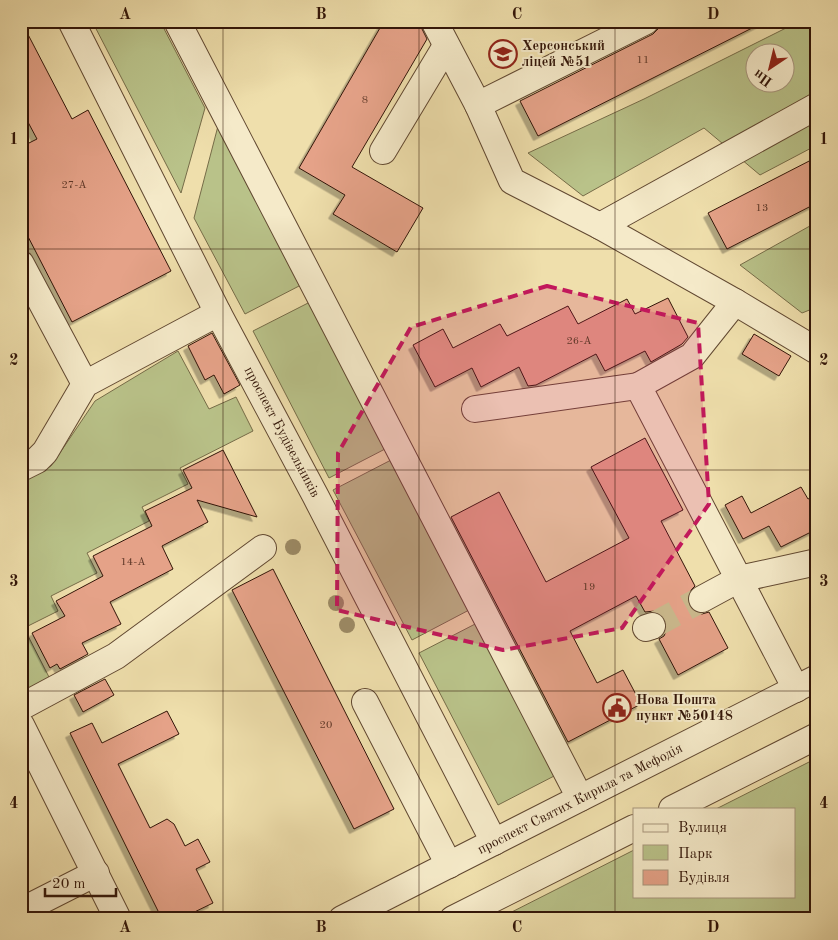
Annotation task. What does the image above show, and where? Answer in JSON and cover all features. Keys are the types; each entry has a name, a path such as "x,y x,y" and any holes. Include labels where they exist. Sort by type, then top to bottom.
{"street":[{"name":"проспект Будівельників","path":"71,21 218,313 311,486 494,842"},
{"path":"177,21 580,798"},
{"path":"434,21 478,105 512,181 600,226 736,302 817,351"},
{"path":"478,105 646,21"},
{"path":"383,151 446,46"},
{"path":"600,226 817,106"},
{"path":"21,264 85,384"},
{"path":"475,409 638,386 692,356 736,302"},
{"path":"21,468 37,460 45,452 85,384 218,313"},
{"path":"638,386 739,580 806,684"},
{"path":"21,707 116,656 263,548"},
{"path":"702,599 739,580 817,562"},
{"name":"проспект Святих Кирила та Мефодія","path":"342,919 806,684"},
{"path":"365,702 449,865"},
{"path":"21,725 118,919"},
{"path":"674,808 817,736"},
{"path":"454,919 633,829"},
{"path":"21,911 96,873"}],"highlighted area":[{"path":"547,286 698,323 709,504 622,628 503,650 337,610 338,453 411,327"}],"green space":[{"path":"92,21 160,21 205,108 181,193"},
{"path":"800,21 817,21 817,145 760,175 704,128 583,196 528,153 644,99 746,48 746,92 796,92 796,42 758,42"},
{"path":"218,126 301,285 245,314 194,218"},
{"path":"817,222 817,307 802,313 740,265"},
{"path":"312,301 387,448 329,478 253,331"},
{"path":"178,351 209,409 236,397 253,431 180,468 188,484 142,507 149,521 87,553 97,573 51,596 58,611 24,628 50,679 21,694 21,482 51,466 95,401"},
{"path":"393,459 471,609 412,640 333,490"},
{"path":"479,622 558,774 498,805 419,653"},
{"path":"817,758 817,919 498,919 633,851 633,898 796,898 796,808 718,808"}],"building":[{"path":"21,21 72,119 88,110 171,271 72,322 21,223 21,147 37,139 21,109"},
{"path":"384,21 413,21 420,25 427,39 352,167 423,208 397,252 333,214 345,195 299,168"},
{"path":"673,21 766,21 538,136 520,101 653,34 659,28"},
{"path":"817,157 817,203 727,249 708,213"},
{"path":"668,298 688,337 682,344 651,362 645,351 605,371 596,354 536,385 528,386 519,367 481,387 472,368 435,387 413,345 443,329 453,348 500,324 507,336 568,306 578,324 627,299 635,314"},
{"path":"212,333 240,385 224,394 214,375 205,380 188,346"},
{"path":"754,334 791,356 779,376 742,354"},
{"path":"645,438 683,510 661,521 695,586 689,592 687,599 689,606 695,612 702,614 709,612 728,648 678,675 659,639 664,636 667,629 666,621 662,614 655,611 645,612 636,596 570,631 597,683 623,670 641,704 568,742 451,517 499,492 546,582 629,538 591,467"},
{"path":"223,450 257,517 197,500 208,522 162,546 173,569 110,602 121,624 82,643 88,654 60,669 57,664 50,668 32,633 65,616 56,601 103,576 93,556 152,526 145,511 192,488 183,470"},
{"path":"801,487 808,499 817,495 817,529 781,547 769,526 743,539 725,505 742,496 751,513"},
{"path":"273,569 394,809 354,829 232,590"},
{"path":"105,679 114,695 83,712 74,695"},
{"path":"167,711 179,734 118,764 150,828 167,819 174,824 185,846 198,839 210,862 196,869 213,903 180,919 162,919 70,733 92,723 102,743"}],"tunnel":[{"path":"652,626 702,599"}],"place":[{"name":"Херсонський ліцей №51","path":"503,54"},
{"name":"Нова Пошта пункт №50148","path":"617,708"}]}
